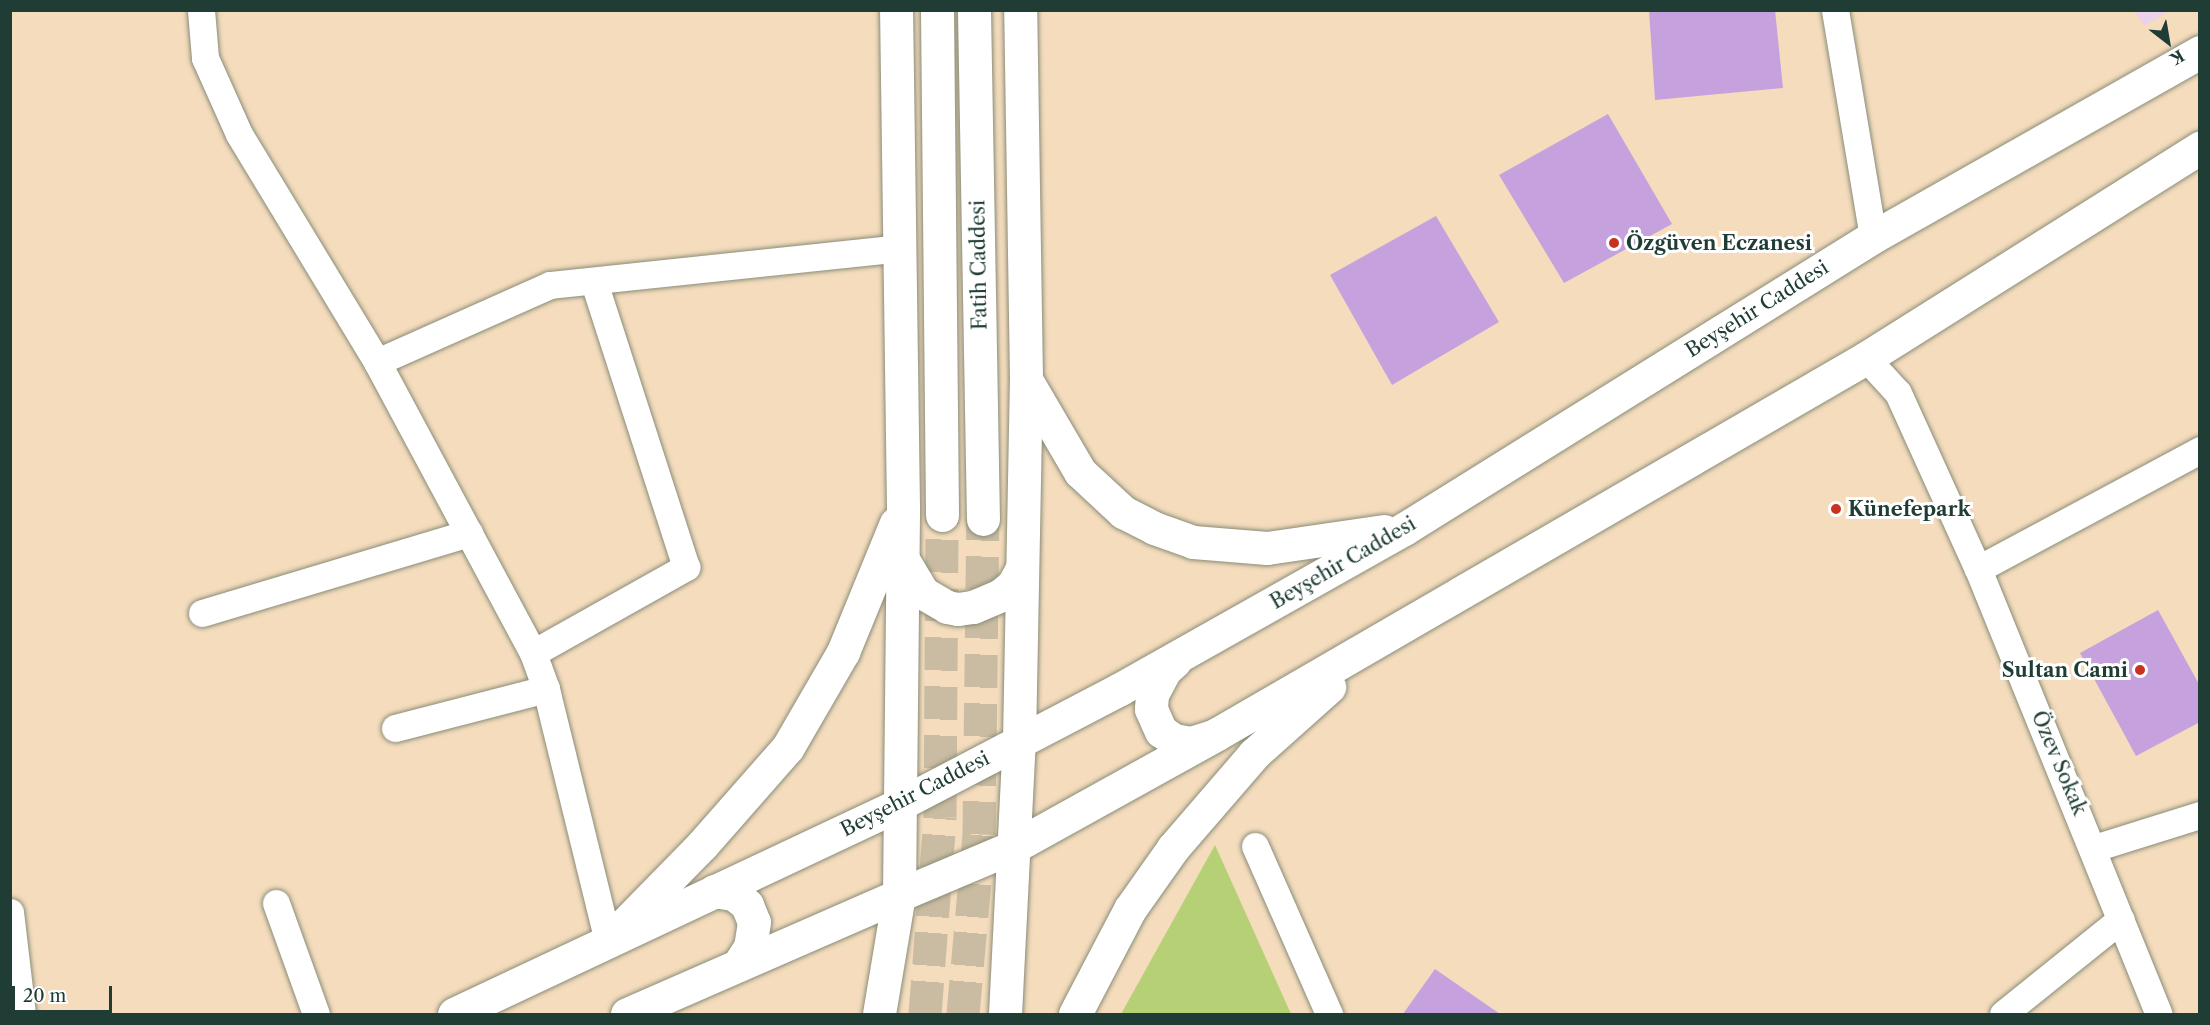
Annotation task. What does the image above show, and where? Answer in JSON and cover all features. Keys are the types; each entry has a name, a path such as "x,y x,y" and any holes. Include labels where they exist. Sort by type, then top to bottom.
{"main road":[{"path":"879,1014 899,895 903,507 896,10"},
{"name":"Fatih Caddesi","path":"937,10 942,515"},
{"name":"Fatih Caddesi","path":"974,10 983,519"},
{"path":"1005,1014 1019,741 1026,379 1020,10"},
{"name":"Beyşehir Caddesi","path":"454,1014 900,804 1186,652 1404,528 1873,237 2199,52"},
{"path":"627,1014 741,962 1015,846 1217,734 1866,358 2199,147"},
{"path":"1026,379 1080,472 1123,512 1154,528 1193,542 1267,548 1404,528"},
{"path":"608,941 735,810 788,747 843,652 903,507"},
{"path":"902,558 923,593 947,607 958,609 973,608 1001,594 1013,585 1022,568"},
{"path":"1075,1014 1130,909 1211,799 1301,710 1397,630"},
{"path":"1186,652 1165,670 1152,694 1151,709 1161,731 1174,740 1191,743 1217,734"},
{"path":"714,891 734,894 747,905 754,922 750,947 741,962"}],"street":[{"path":"201,10 205,58 239,134 377,362 533,652 546,689 608,941"},
{"path":"1835,10 1873,237"},
{"path":"377,362 550,285 900,248"},
{"path":"533,652 686,567 594,282"},
{"name":"Özev Sokak","path":"1866,358 1898,393 1978,569 2094,848 2159,1014"},
{"path":"1978,569 2199,450"},
{"path":"202,613 469,533"},
{"path":"395,728 546,689"},
{"path":"2094,848 2199,815"},
{"path":"1255,846 1329,1014"},
{"path":"276,903 316,1014"},
{"path":"10,912 22,1014"},
{"path":"2003,1014 2121,919"}],"shaded area":[{"path":"2135,11 2169,11 2144,26"}],"green space":[{"path":"1215,845 1291,1014 1121,1014"}],"building":[{"path":"1649,10 1775,10 1783,88 1655,100"},
{"path":"1608,114 1672,224 1564,283 1499,175"},
{"path":"1436,216 1499,322 1392,385 1330,275"},
{"name":"Sultan Cami","path":"2158,610 2200,686 2200,722 2136,756 2080,653"},
{"path":"1435,969 1500,1014 1403,1014"}],"tunnel":[{"path":"925,1014 940,817 942,515"},
{"path":"963,1014 979,834 983,519"}],"place":[{"name":"Özgüven Eczanesi","path":"1614,243"},
{"name":"Künefepark","path":"1836,509"},
{"name":"Sultan Cami","path":"2140,670"}]}
